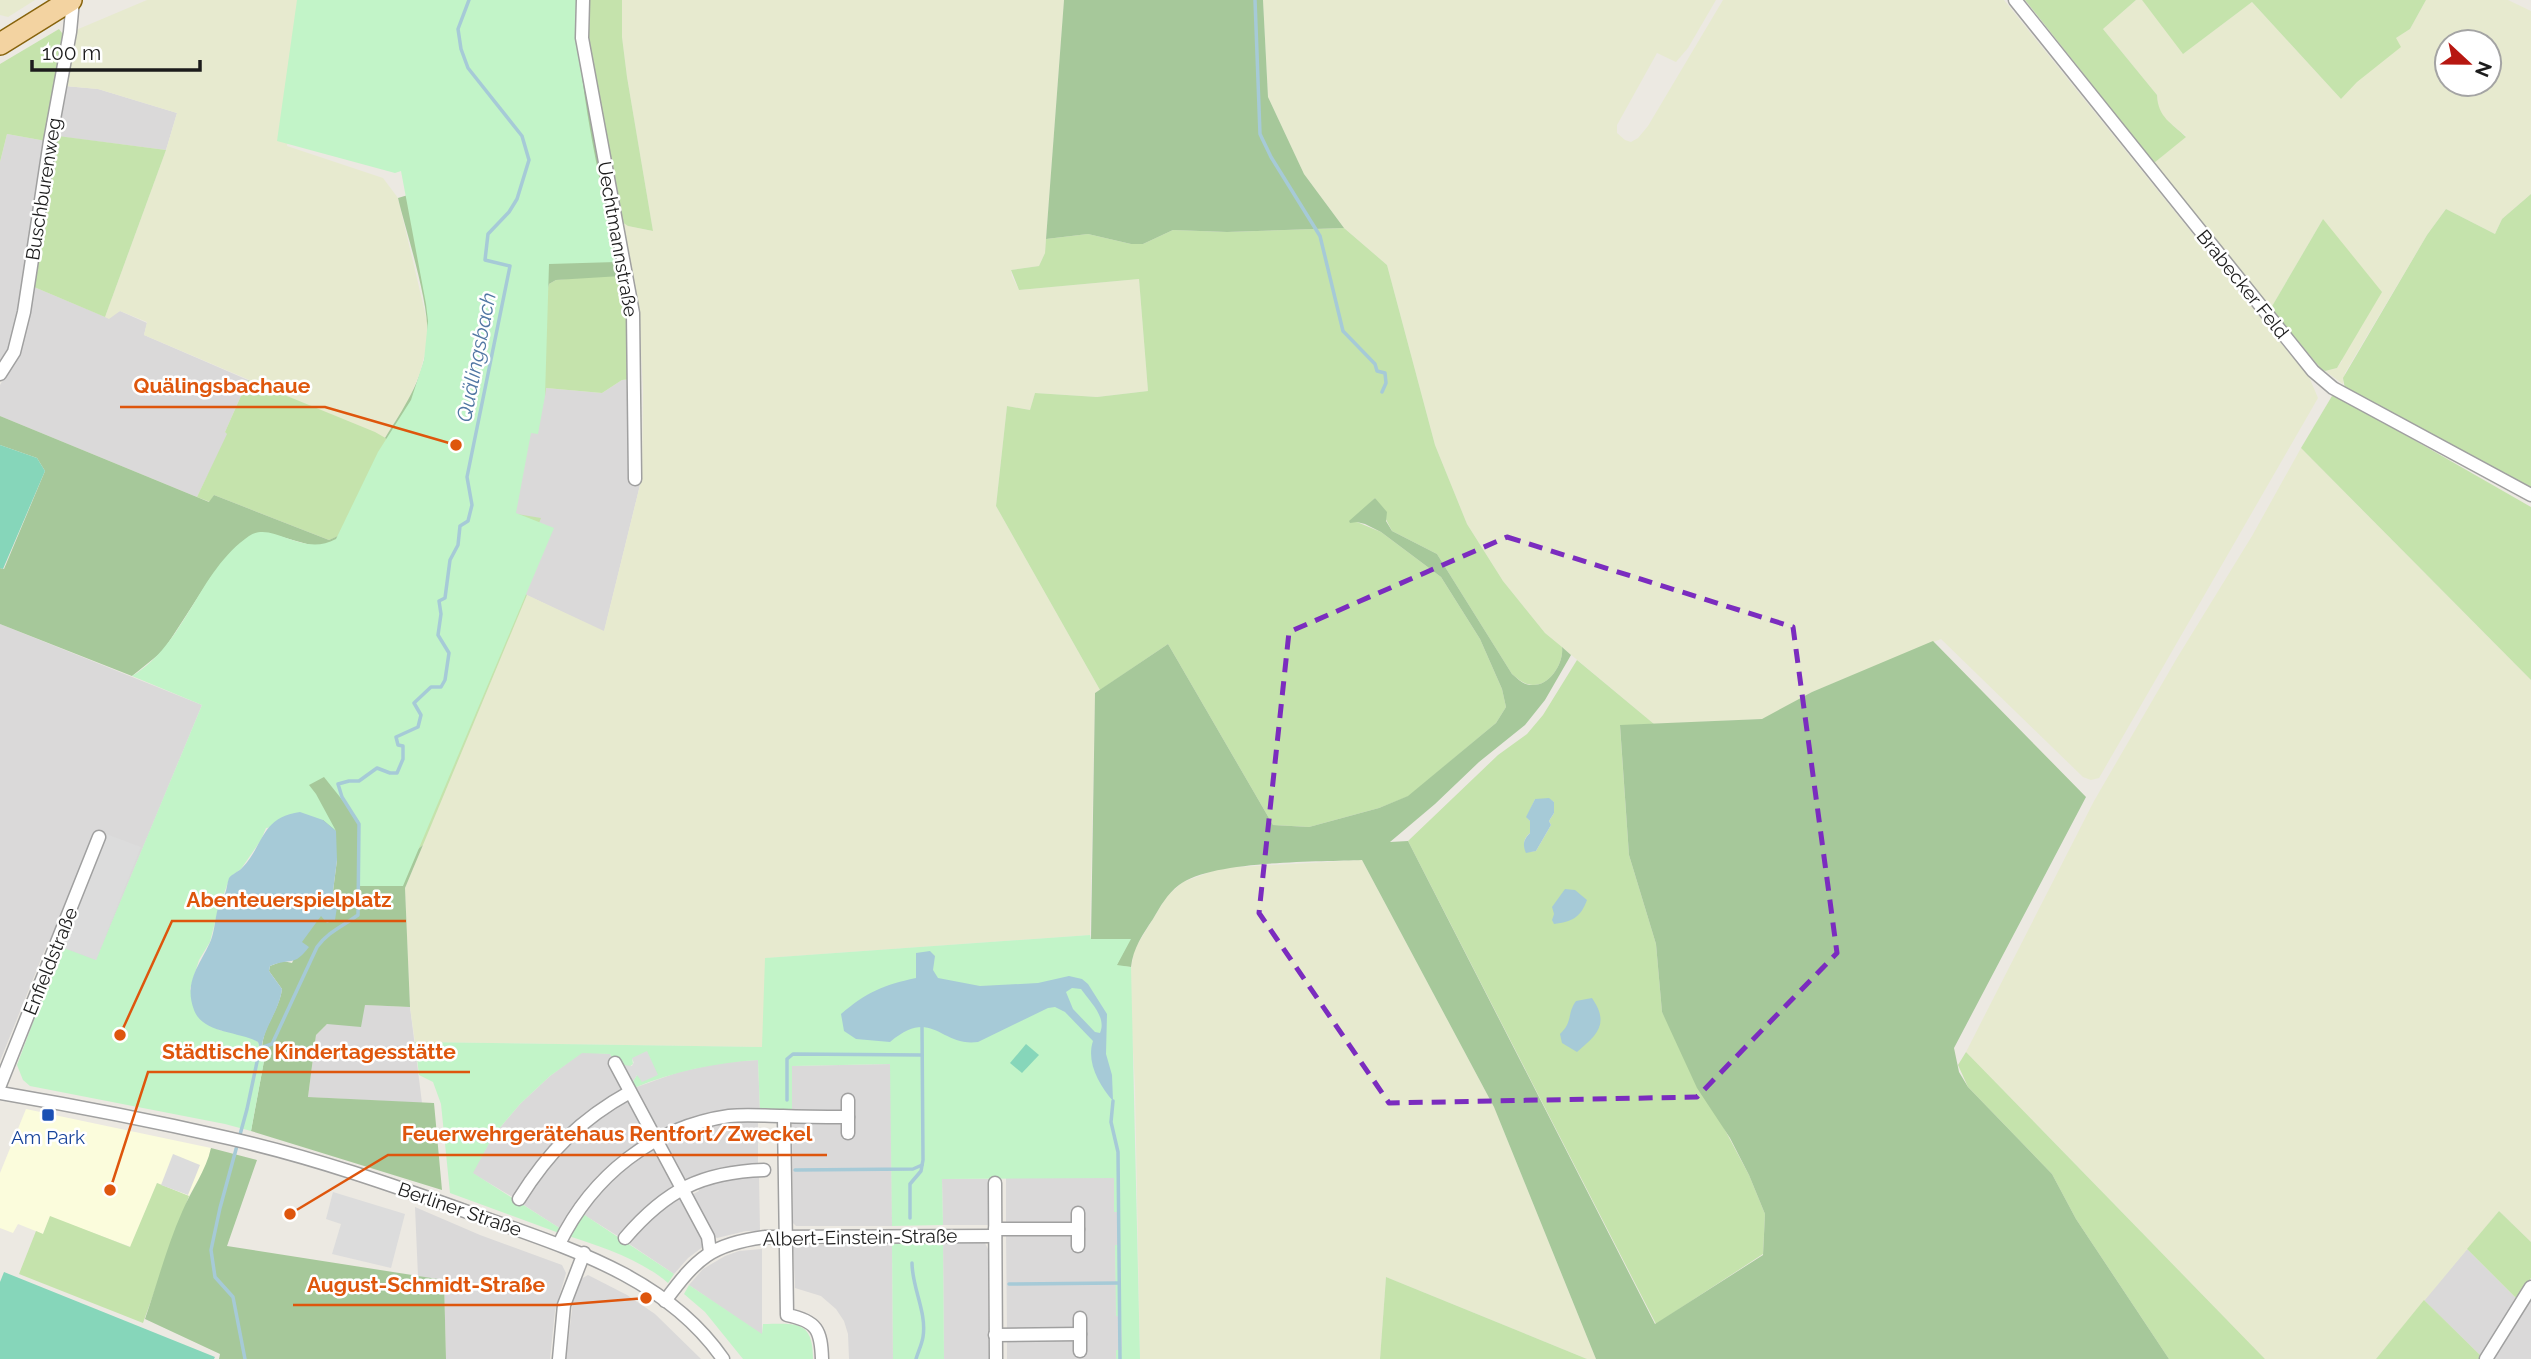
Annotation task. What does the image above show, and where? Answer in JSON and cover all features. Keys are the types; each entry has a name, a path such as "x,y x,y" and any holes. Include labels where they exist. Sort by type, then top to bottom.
{"main road":[{"path":"0,44 72,0"}],"street":[{"name":"Buschburenweg","path":"0,374 14,352 24,312 70,32 72,0"},
{"name":"Uechtmannstraße","path":"583,0 582,38 633,313 635,479"},
{"name":"Brabecker Feld","path":"2015,0 2313,371 2333,388 2531,495"},
{"name":"Enfieldstraße","path":"0,1085 99,836"},
{"path":"615,1063 710,1241 709,1252"},
{"path":"519,1199 536,1171 557,1146 607,1105 630,1092"},
{"name":"Berliner Straße","path":"0,1093 230,1138 383,1182 584,1253 665,1301 698,1329 723,1359"},
{"path":"848,1100 848,1133"},
{"path":"559,1244 573,1216 598,1185 620,1164 655,1141 689,1126 731,1116 848,1117"},
{"path":"784,1116 787,1315 807,1320 816,1329 821,1340 822,1359"},
{"path":"625,1238 652,1209 682,1188 720,1174 764,1170"},
{"path":"995,1183 996,1359"},
{"path":"1078,1213 1078,1246"},
{"name":"Albert-Einstein-Straße","path":"665,1301 688,1270 709,1252 743,1240 1078,1229"},
{"path":"559,1359 564,1305 584,1253"},
{"path":"2486,1359 2531,1287"},
{"path":"1080,1318 1080,1351"},
{"path":"995,1335 1080,1334"}],"highlighted area":[{"path":"1507,537 1793,627 1837,953 1697,1097 1389,1103 1259,913 1289,632"}],"shaded area":[{"path":"0,0 35,0 8,17 0,15"},
{"path":"147,0 307,0 287,146 383,178 398,198 427,321 427,345 420,373 408,401 385,438 144,335 147,322 120,311 109,319 105,317 177,113 98,89 65,86 76,30"},
{"path":"622,0 1064,0 1045,253 1039,266 1011,270 1012,276 1019,290 1139,279 1148,391 1097,397 1035,393 1030,410 1007,406 996,506 1100,690 1095,693 1090,935 766,958 763,1047 415,1042 410,1007 405,888 527,595 604,631 642,477 643,390 639,317 619,220 628,226 653,231 627,77 622,37"},
{"path":"1263,0 1716,0 1688,48 1676,62 1657,53 1617,125 1617,133 1631,142 1648,126 1723,0 2004,0 2310,379 2318,398 2099,778 2091,780 2083,777 1941,639 1812,692 1763,719 1654,724 1545,633 1503,581 1467,524 1435,445 1387,265 1344,228 1304,174 1268,97"},
{"path":"2136,0 2142,0 2184,53 2252,2 2341,99 2396,38 2410,29 2426,0 2508,0 2531,11 2531,194 2502,219 2495,234 2446,209 2427,235 2345,373 2343,384 2325,371 2337,368 2342,361 2323,219 2271,308 2154,163 2186,136 2165,119 2158,106 2157,95 2103,29"},
{"path":"64,86 98,89 177,113 166,150 55,136"},
{"path":"7,134 46,141 30,222 21,312 12,346 0,367 0,162"},
{"path":"34,287 108,318 120,311 147,323 144,335 248,380 225,432 228,434 197,497 0,416 0,385 21,349 31,313"},
{"path":"632,379 630,485 640,485 604,632 514,589 504,512 533,394 546,388 602,393 622,380"},
{"path":"2301,448 2531,680 2531,1242 2499,1211 2376,1359 2265,1359 1966,1052 2094,801 2252,536"},
{"path":"0,624 202,705 96,961 48,942 0,1061"},
{"path":"106,834 141,847 96,960 61,946"},
{"path":"1362,860 1494,1107 1596,1359 1587,1359 1386,1277 1380,1359 1140,1359 1135,1086 1130,994 1134,950 1167,896 1183,882 1221,868"},
{"path":"365,1005 410,1007 422,1103 308,1097 316,1035 327,1024"},
{"path":"647,1051 658,1075 642,1082 637,1075 632,1083 623,1065 632,1066 632,1058"},
{"path":"582,1052 610,1054 613,1059 609,1061 623,1087 622,1091 599,1107 595,1106 556,1140 556,1144 532,1170 516,1199 472,1173 493,1136 520,1104 550,1076"},
{"path":"758,1060 760,1112 659,1134 634,1088 679,1072 724,1062"},
{"path":"891,1064 892,1226 796,1226 793,1223 792,1121 842,1111 792,1111 791,1066"},
{"path":"624,1101 631,1102 649,1139 624,1153 603,1175 598,1175 561,1229 522,1204 560,1152 583,1130"},
{"path":"26,1109 211,1148 207,1164 189,1196 157,1183 131,1247 50,1217 43,1234 18,1224 13,1233 0,1228 0,1173"},
{"path":"758,1120 758,1167 685,1183 665,1145 672,1141 671,1138 686,1131 721,1123"},
{"path":"652,1150 658,1153 675,1187 649,1208 644,1208 621,1238 581,1213 615,1173"},
{"path":"173,1154 200,1165 188,1195 161,1185"},
{"path":"759,1176 760,1231 746,1231 717,1238 712,1235 691,1195 699,1191 698,1188 726,1180"},
{"path":"1006,1178 1114,1178 1118,1245 1115,1245 1117,1316 1121,1317 1122,1350 1116,1350 1116,1359 1007,1359 1007,1339 1075,1329 1007,1329 1006,1233 1073,1224 1006,1224"},
{"path":"942,1179 990,1179 990,1225 943,1225"},
{"path":"333,1192 405,1214 391,1268 332,1254 341,1224 326,1219"},
{"path":"679,1196 704,1240 704,1246 688,1258 674,1274 628,1243 649,1218"},
{"path":"415,1207 480,1235 562,1265 566,1273 555,1311 550,1359 446,1359 444,1281 418,1276"},
{"path":"943,1243 985,1243 988,1249 989,1359 944,1359"},
{"path":"892,1244 893,1359 849,1359 848,1334 836,1309 821,1296 795,1288 793,1247"},
{"path":"762,1249 762,1335 689,1285 703,1269 725,1256 739,1251"},
{"path":"2467,1249 2517,1299 2481,1356 2424,1300"},
{"path":"588,1275 627,1295 655,1314 701,1359 566,1359 573,1301 581,1279"},
{"path":"2531,1300 2531,1359 2493,1359"}],"green space":[{"path":"297,0 577,0 585,99 616,262 549,264 545,396 538,434 531,433 516,513 554,528 403,886 359,886 359,821 324,777 309,785 336,831 323,820 266,828 241,869 230,877 210,942 199,960 190,989 219,1030 248,1036 258,1042 264,1061 251,1131 30,1086 23,1080 17,1065 61,947 96,960 202,705 132,676 166,646 217,568 249,536 268,532 311,544 323,544 336,539 378,452 411,400 424,360 428,321 426,304 401,171 395,173 277,141"},
{"path":"580,0 621,276 556,280 549,284 413,853 423,845 405,888 410,1007 365,1005 361,1027 327,1024 316,1035 308,1097 434,1103 442,1190 251,1131 264,1061 263,1041 282,989 269,971 270,966 283,961 292,963 304,936 332,899 337,860 296,770 314,546 275,535 237,546 211,577 163,651 132,676 0,624 0,568 4,569 45,471 37,458 0,445 0,416 209,502 214,495 329,540 353,529 395,444 385,438 417,382 427,345 426,312 398,198 408,195"},
{"path":"588,0 622,0 622,37 627,77 653,231 628,226 619,220 586,38"},
{"path":"1064,0 1263,0 1268,97 1304,174 1344,228 1227,232 1173,230 1143,244 1131,244 1088,234 1046,239"},
{"path":"2025,0 2136,0 2103,29 2157,95 2163,115 2186,137 2154,163"},
{"path":"2142,0 2426,0 2410,29 2396,38 2401,47 2357,82 2341,99 2252,2 2183,54"},
{"path":"59,29 65,37 46,141 7,134 0,162 0,64"},
{"path":"58,136 166,150 105,317 34,287 43,215"},
{"path":"2531,194 2531,492 2345,389 2343,378 2427,235 2446,209 2495,234 2502,219"},
{"path":"2323,219 2382,292 2337,368 2325,371 2271,308"},
{"path":"1344,228 1387,265 1435,445 1467,524 1503,581 1545,633 1562,647 1562,653 1555,672 1539,684 1524,683 1512,674 1437,554 1392,531 1375,498 1363,510 1357,522 1381,532 1441,577 1480,639 1502,689 1506,707 1496,723 1409,796 1379,808 1309,827 1273,825 1168,644 1100,690 996,506 1007,406 1030,410 1035,393 1097,397 1148,391 1139,279 1019,290 1011,270 1039,266 1045,253 1046,239 1088,234 1131,244 1143,244 1173,230 1227,232"},
{"path":"621,276 629,325 632,379 622,380 602,393 546,388 545,396 533,394 505,512 541,518 514,588 527,595 423,845 413,853 549,284 556,280"},
{"path":"248,380 375,432 396,444 354,529 329,540 214,495 210,502 197,497 227,434 225,432"},
{"path":"2332,396 2339,397 2531,507 2531,680 2301,448"},
{"path":"0,445 37,458 45,471 3,569 0,568"},
{"path":"1375,498 1387,512 1386,521 1392,531 1437,554 1512,674 1519,680 1530,685 1539,684 1555,672 1561,659 1562,647 1571,655 1545,700 1525,725 1479,762 1390,842 1408,841 1655,1324 1763,1255 1765,1214 1749,1175 1730,1138 1697,1088 1662,1012 1656,944 1629,855 1620,725 1762,719 1812,692 1933,641 2086,797 1954,1048 1959,1072 1968,1087 2052,1174 2076,1219 2169,1359 1596,1359 1494,1107 1362,860 1266,864 1215,871 1194,877 1179,885 1164,901 1139,941 1131,967 1116,966 1130,939 1091,939 1095,693 1168,644 1273,825 1309,827 1379,808 1408,796 1496,723 1506,707 1502,689 1480,639 1441,577 1381,532 1365,524 1350,523 1349,521"},
{"path":"1577,660 1654,724 1620,726 1629,855 1656,944 1662,1012 1749,1175 1765,1214 1763,1254 1656,1324 1408,841 1498,755 1527,734 1543,715","holes":["1535,799 1549,799 1554,802 1554,813 1549,821 1551,825 1536,851 1527,852 1524,842 1530,833 1530,821 1527,817"]},
{"path":"1090,935 1091,939 1131,939 1117,965 1131,967 1140,1359 1116,1359 1116,1350 1122,1350 1121,1317 1116,1316 1115,1245 1118,1245 1114,1178 942,1179 943,1225 892,1226 890,1064 792,1066 792,1111 760,1112 758,1060 695,1069 634,1088 632,1083 637,1075 640,1076 632,1058 633,1064 629,1067 623,1065 617,1057 613,1059 610,1054 582,1053 550,1076 520,1104 493,1136 473,1173 561,1229 559,1233 450,1193 441,1104 433,1082 419,1075 415,1042 762,1047 765,958"},
{"path":"1026,1044 1039,1055 1022,1073 1010,1063"},
{"path":"1966,1052 2265,1359 2169,1359 2076,1219 2052,1174 1968,1087 1958,1065"},
{"path":"211,1148 257,1160 227,1246 444,1280 446,1359 219,1359 220,1354 145,1319 177,1225 206,1165"},
{"path":"157,1183 189,1196 143,1323 19,1274 36,1231 43,1234 50,1216 130,1247"},
{"path":"2499,1211 2531,1242 2531,1278 2517,1299 2467,1249"},
{"path":"580,1212 674,1274 668,1283 633,1260 565,1235"},
{"path":"943,1243 944,1359 893,1359 892,1244"},
{"path":"4,1272 215,1357 0,1359 0,1282"},
{"path":"1386,1277 1587,1359 1380,1359"},
{"path":"689,1285 762,1334 763,1324 800,1326 810,1337 813,1359 743,1359 705,1312 684,1294"},
{"path":"2424,1300 2481,1356 2479,1359 2376,1359"}],"water":[{"path":"1549,798 1554,802 1554,813 1549,821 1551,825 1536,851 1526,853 1524,844 1530,833 1530,821 1526,817 1535,799"},
{"path":"300,812 323,820 336,831 337,860 332,899 337,907 335,920 327,923 321,916 302,942 309,947 299,958 270,966 269,971 282,989 261,1051 258,1042 213,1028 199,1018 191,1000 192,981 211,940 218,908 229,878 242,868 270,826 287,815"},
{"path":"1565,889 1575,890 1587,900 1575,918 1554,924 1552,907"},
{"path":"930,951 935,956 933,970 938,978 980,986 1038,983 1069,976 1082,979 1107,1014 1106,1054 1112,1075 1113,1101 1095,1073 1091,1057 1093,1041 1065,1012 1055,1007 978,1042 954,1039 926,1027 905,1032 890,1042 856,1039 844,1031 841,1014 850,1006 876,990 916,978 916,953","holes":["1072,988 1081,989 1099,1015 1102,1027 1100,1033 1095,1032 1073,1009 1066,992"]},
{"path":"1592,998 1600,1015 1599,1028 1577,1052 1562,1043 1560,1034 1567,1025 1576,1001"}],"waterway":[{"name":"Quälingsbach","path":"245,1359 233,1297 215,1277 211,1250 260,1048 272,1044 317,947 331,933 358,915 359,824 342,797 338,784 359,781 377,768 397,773 403,759 403,746 398,745 396,737 418,727 421,715 414,703 431,687 441,687 445,680 449,653 438,635 441,614 439,601 445,598 450,560 458,545 460,526 468,521 472,505 467,477 510,266 485,260 488,234 509,212 517,199 529,160 522,136 468,68 458,29 469,0"},
{"path":"1255,0 1260,134 1271,157 1320,236 1343,331 1375,364 1377,371 1385,373 1386,383 1382,392"},
{"path":"910,1218 910,1184 921,1171 923,1160 922,1026"},
{"path":"787,1100 787,1059 793,1054 922,1055"},
{"path":"1113,1101 1111,1122 1118,1152 1120,1359"},
{"path":"795,1170 913,1169 922,1165"},
{"path":"912,1263 924,1328 916,1359"},
{"path":"1009,1284 1119,1283"}],"place":[{"name":"Quälingsbachaue","path":"456,445"},
{"name":"Abenteuerspielplatz","path":"120,1035"},
{"name":"Am Park","path":"48,1115"},
{"name":"Städtische Kindertagesstätte","path":"110,1190"},
{"name":"Feuerwehrgerätehaus Rentfort/Zweckel","path":"290,1214"},
{"name":"August-Schmidt-Straße","path":"646,1298"}]}
